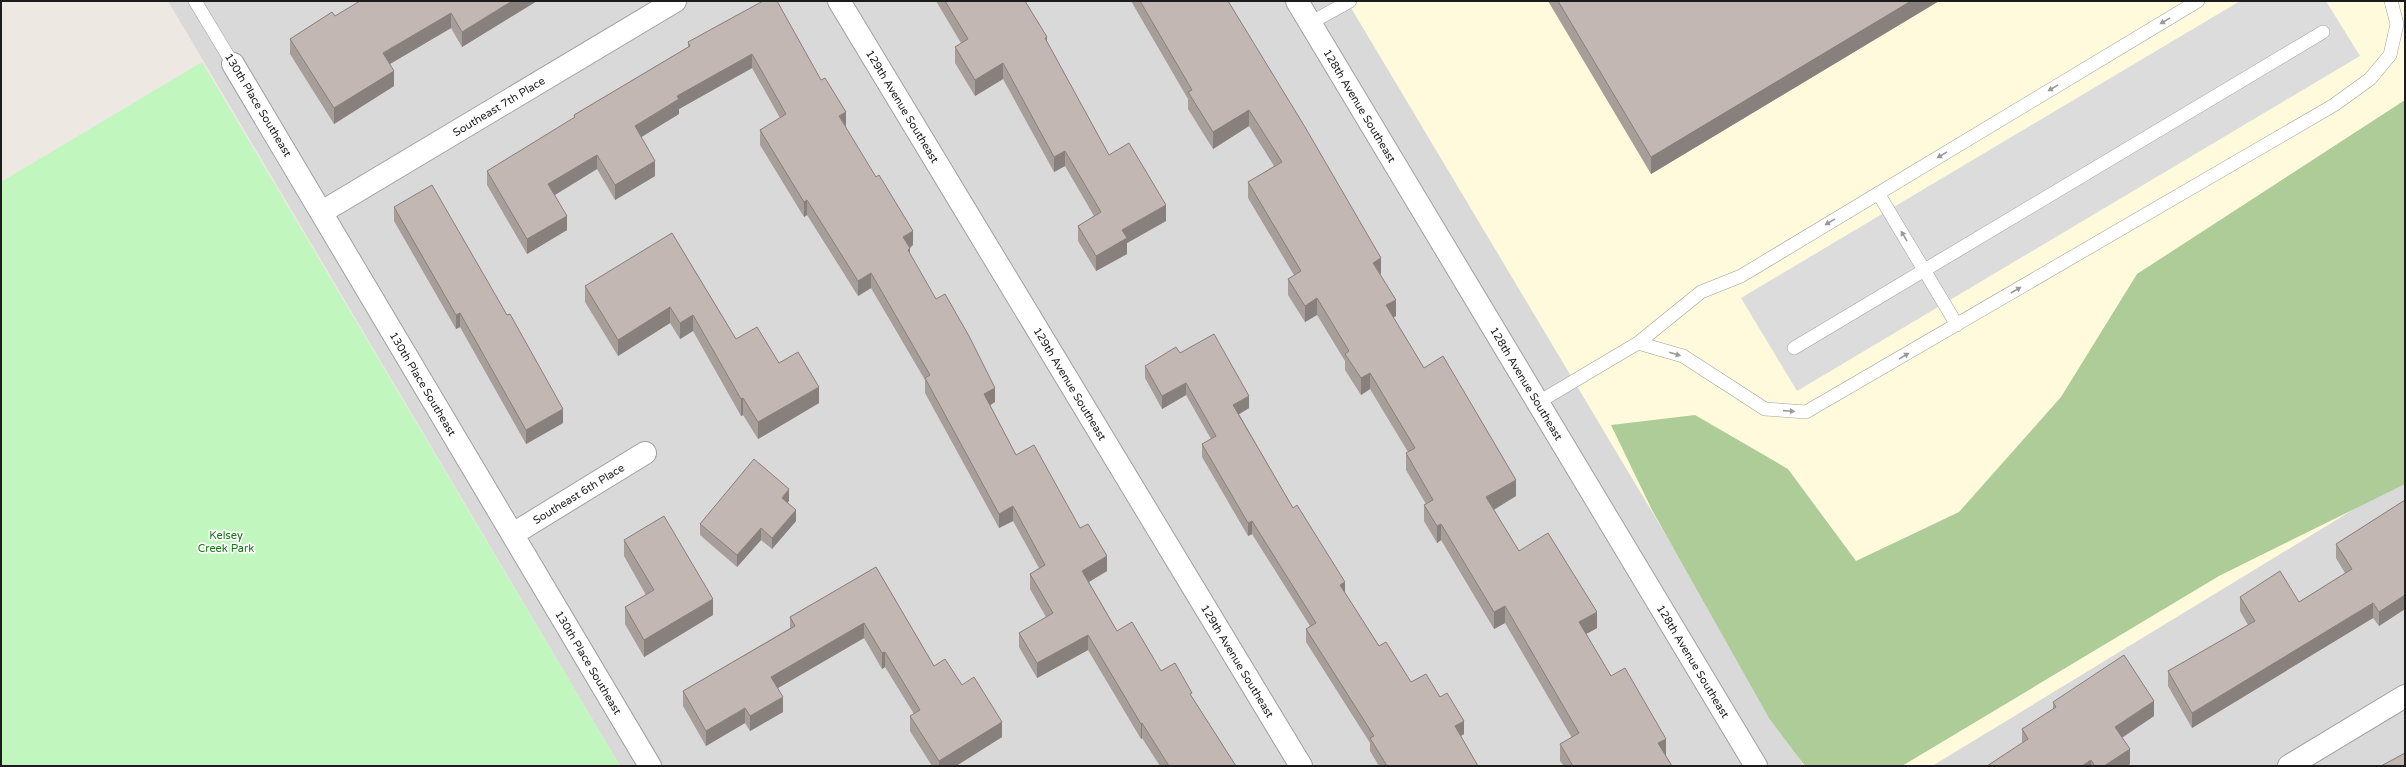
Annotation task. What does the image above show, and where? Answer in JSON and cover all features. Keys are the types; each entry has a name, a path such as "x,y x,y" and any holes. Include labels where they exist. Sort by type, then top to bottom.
{"street":[{"name":"Southeast 7th Place","path":"322,212 675,1"},
{"name":"129th Avenue Southeast","path":"839,1 1300,766"},
{"name":"128th Avenue Southeast","path":"1297,1 1756,766"},
{"name":"130th Place Southeast","path":"233,64 650,766"},
{"name":"Southeast 6th Place","path":"513,534 645,453"},
{"path":"2289,766 2405,696"}],"lane":[{"name":"130th Place Southeast","path":"195,1 233,64"},
{"path":"1310,23 1350,1"},
{"path":"1537,403 1638,343 1701,292 1741,276 2198,1"},
{"path":"1638,343 1683,356 1765,409 1806,412 2334,105 2370,79 2390,55 2397,24 2391,1"},
{"path":"1794,348 2323,32"},
{"path":"1878,193 1957,324"}],"shaded area":[{"path":"168,1 1347,1 1804,766 620,766"},
{"path":"1347,1 2405,1 2405,478 1932,766 1804,766"},
{"path":"2240,1 2326,1 2360,56 1797,391 1741,298"},
{"path":"2405,478 2405,766 1932,766"}],"green space":[{"name":"Kelsey Creek Park","path":"202,62 620,766 1,766 1,182"},
{"path":"2405,100 2405,484 2219,576 1902,766 1805,766 1769,718 1652,510 1611,425 1695,415 1788,469 1856,561 1959,512 2061,397 2137,274"}],"building":[{"path":"360,1 512,1 462,32 451,13 383,53 394,71 334,108 290,39 332,12 335,16"},
{"path":"763,1 777,1 821,80 825,78 846,112 839,116 876,177 879,175 913,231 903,237 910,248 908,250 936,299 945,294 969,336 995,388 984,394 1016,455 1034,445 1080,528 1088,524 1107,556 1082,571 1117,631 1132,622 1161,671 1175,663 1192,693 1190,694 1236,766 1169,766 1142,723 1141,724 1088,635 1037,663 1019,633 1053,613 1030,574 1045,565 1013,506 999,514 925,378 930,375 871,273 858,281 807,200 804,202 760,130 786,114 752,54 677,96 679,99 635,126 655,161 615,185 597,155 548,184 567,216 527,239 487,171 575,117 574,115 690,46 688,42"},
{"path":"945,1 1025,1 1047,37 1045,38 1109,155 1129,143 1166,205 1122,230 1127,238 1096,256 1078,226 1101,212 1065,151 1054,157 1003,63 975,80 955,47 968,39"},
{"path":"1140,1 1228,1 1305,127 1381,258 1373,263 1396,300 1386,305 1424,368 1443,356 1516,480 1486,497 1519,551 1548,533 1597,612 1579,622 1611,676 1625,668 1666,739 1658,743 1672,766 1573,766 1560,744 1579,733 1505,606 1494,612 1441,524 1437,526 1424,505 1433,500 1406,453 1415,448 1370,373 1361,378 1345,354 1349,351 1317,298 1305,306 1288,279 1301,271 1248,182 1282,162 1249,110 1213,132 1188,92 1192,90"},
{"path":"1558,1 1911,1 1651,157"},
{"path":"432,185 507,315 510,314 563,409 526,430 460,313 456,315 394,207"},
{"path":"672,233 736,339 757,327 779,363 798,352 819,387 758,422 743,398 741,399 693,315 680,323 670,307 618,340 585,286"},
{"path":"1214,334 1249,396 1233,405 1293,508 1297,505 1345,582 1340,585 1379,646 1386,642 1411,682 1426,674 1440,697 1447,693 1464,721 1455,726 1478,766 1387,766 1370,738 1374,736 1306,629 1316,623 1252,521 1248,523 1202,444 1216,436 1186,383 1162,396 1145,366 1176,347 1180,353"},
{"path":"754,459 789,489 782,498 796,510 772,538 761,528 737,555 700,524"},
{"path":"2405,500 2405,595 2379,612 2373,603 2192,713 2168,671 2255,621 2240,597 2280,571 2299,602 2352,569 2336,544"},
{"path":"664,516 713,599 644,640 625,607 654,590 624,540"},
{"path":"876,567 934,666 945,659 962,685 974,677 1002,722 939,761 910,716 920,710 885,652 882,653 864,623 771,677 783,697 750,716 745,708 706,731 683,691 795,626 790,617"},
{"path":"2124,655 2154,701 2115,727 2130,749 2104,766 2095,766 2091,760 2082,766 1987,766 2028,739 2022,729 2056,707 2053,702"},
{"path":"2405,753 2405,766 2381,766"}]}
